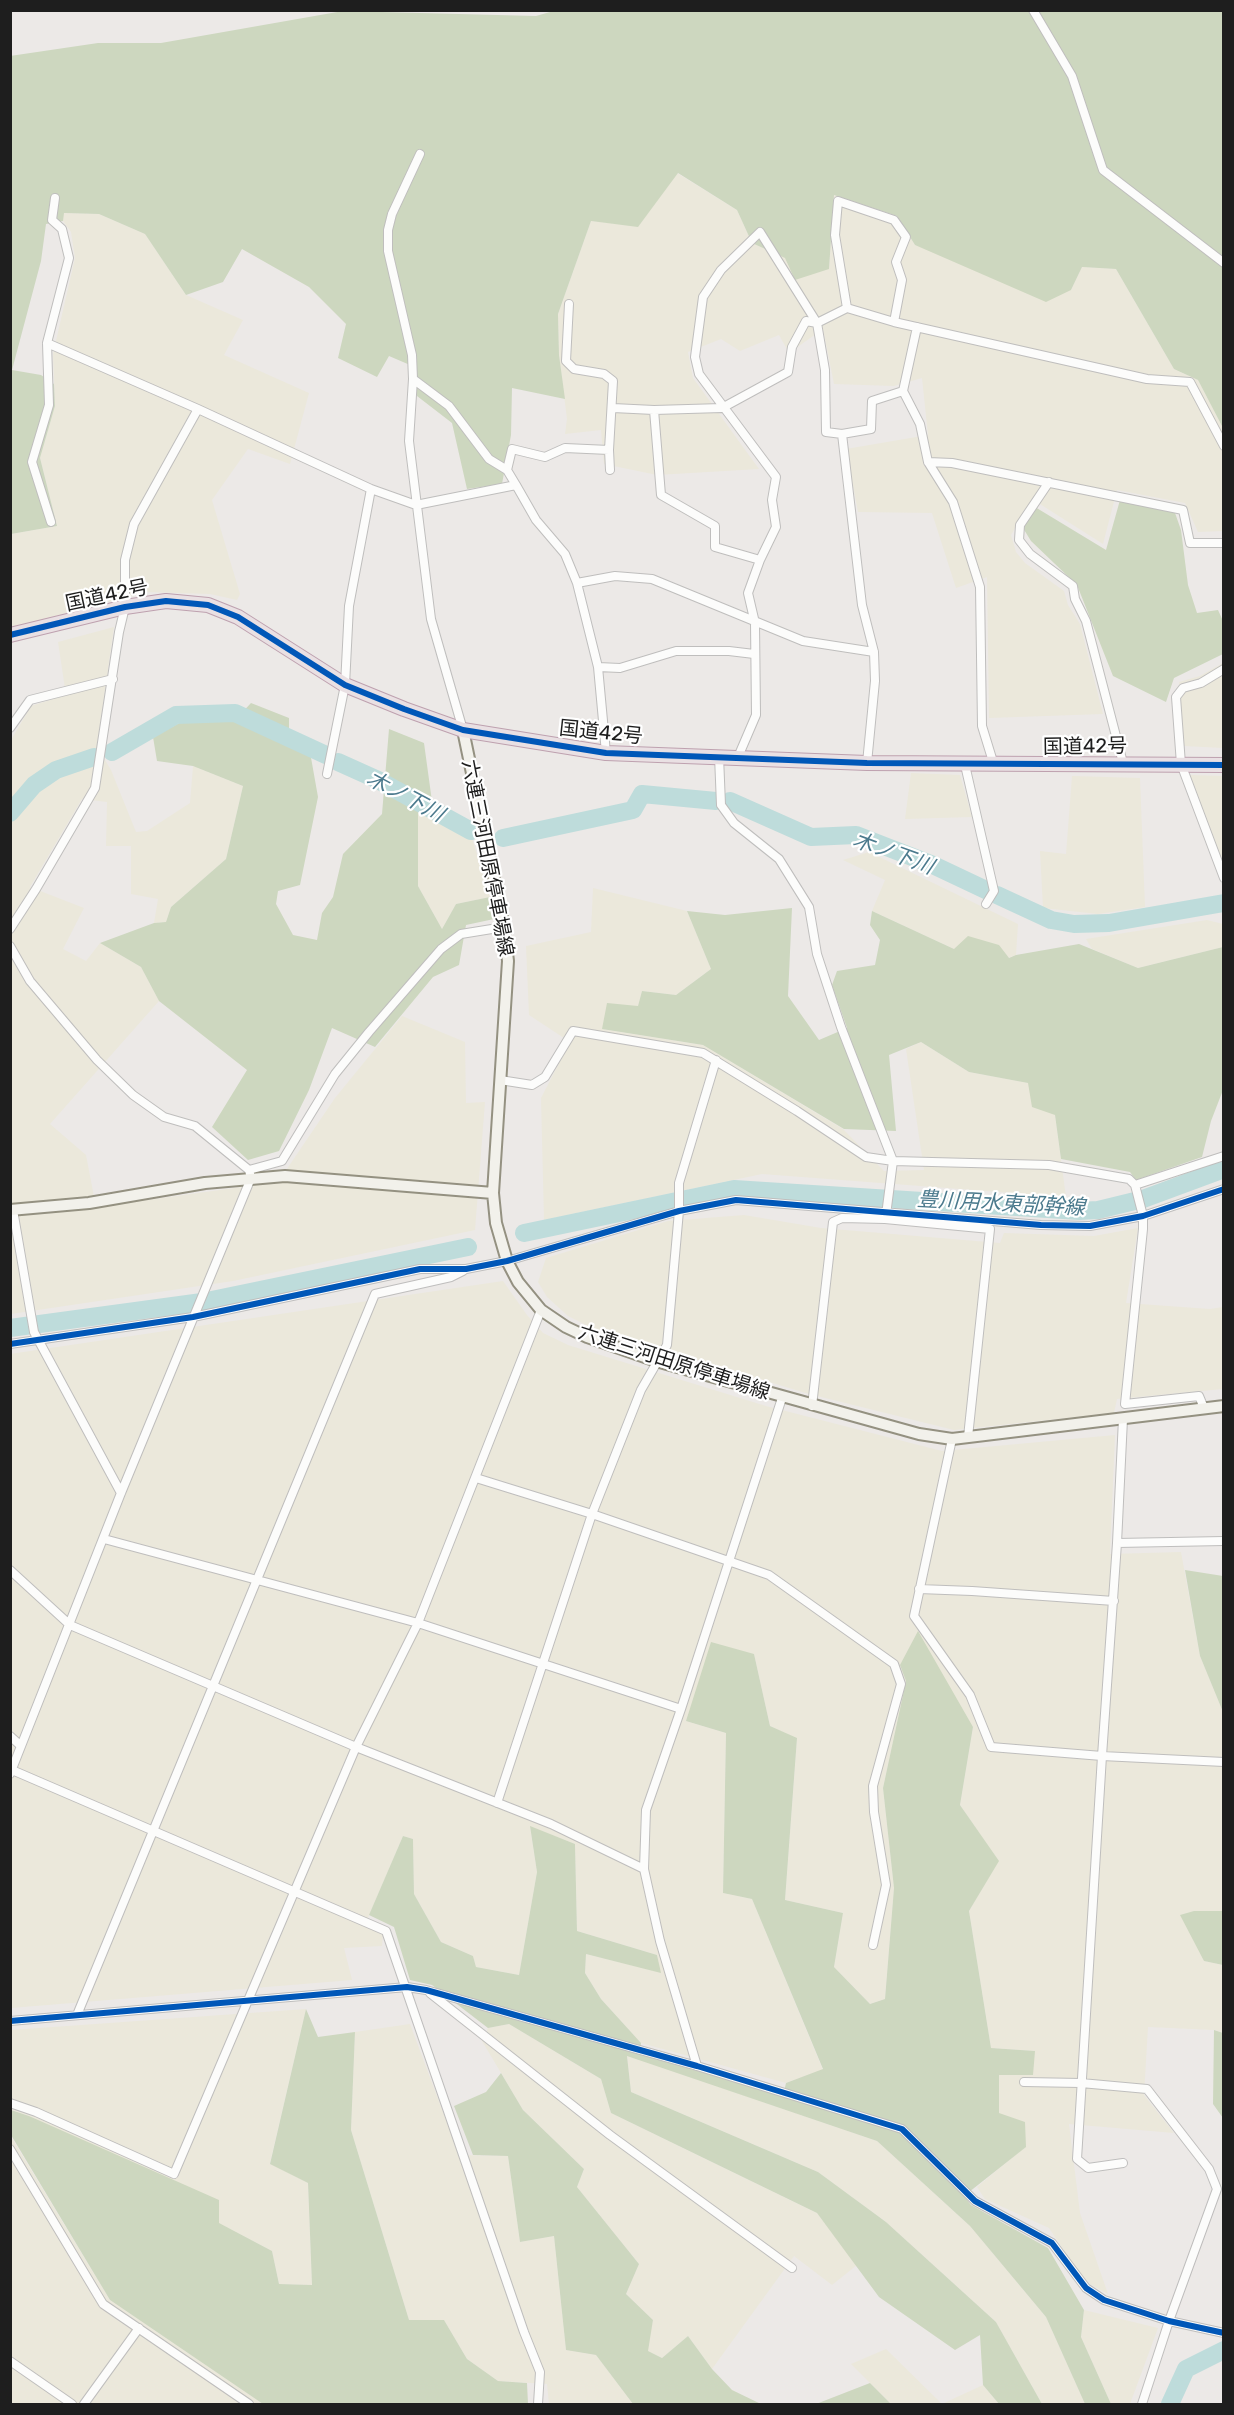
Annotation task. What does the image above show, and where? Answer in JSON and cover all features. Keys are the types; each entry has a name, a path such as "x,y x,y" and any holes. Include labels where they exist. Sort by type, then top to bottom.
{"highway":[{"name":"国道42号","path":"10,635 125,607 166,601 208,605 238,617 345,685 463,730 606,753 867,764 1224,765"}],"main road":[{"name":"六連三河田原停車場線","path":"463,730 504,927 508,961 493,1193 496,1223 507,1261 518,1282 541,1310 566,1327 587,1337 656,1361 812,1406 919,1434 952,1439 1224,1406"},
{"path":"12,1210 89,1203 205,1184 250,1174 493,1193"}],"street":[{"path":"1033,10 1072,76 1103,170 1224,263"},
{"path":"420,154 392,214 388,230 388,251 412,355 413,379 409,441 431,619 463,730"},
{"path":"51,522 32,462 49,405 48,343 69,258 62,230 52,220 55,198"},
{"path":"846,308 835,235 838,201 894,220 906,237 896,262 903,280 894,322"},
{"path":"738,757 756,715 755,623 748,593 760,560 776,527 772,501 776,477 722,408 699,374 695,357 703,297 721,270 760,232 817,323 825,370 826,432 842,434 871,429 872,401 903,391"},
{"path":"570,304 566,361 574,369 604,374 613,381 610,470"},
{"path":"613,408 654,410 722,408 788,372 792,347 806,321 817,323 846,308 894,322 1147,379 1190,382 1224,446"},
{"path":"917,327 903,391 920,424 928,462 953,502 981,587 981,726 994,765"},
{"path":"48,343 371,489 417,506 516,485"},
{"path":"413,379 449,406 489,459 507,470 536,520 565,554 577,584 598,667 606,753"},
{"path":"10,929 95,788 119,632 125,607 125,560 134,524 198,409"},
{"path":"654,410 661,495 715,526 715,547 760,560"},
{"path":"842,434 853,511 862,605 874,652 874,681 867,764"},
{"path":"507,470 512,449 545,457 565,448 609,450"},
{"path":"928,462 952,463 1182,510 1191,543 1224,543"},
{"path":"1049,482 1020,525 1019,540 1030,554 1073,586 1075,599 1086,621 1123,763"},
{"path":"327,774 345,685 349,606 371,489"},
{"path":"577,584 615,576 652,579 803,641 874,652"},
{"path":"598,667 620,668 676,651 729,651 754,654"},
{"path":"1224,669 1201,682 1183,688 1176,697 1181,764 1224,878"},
{"path":"10,728 30,700 112,679"},
{"path":"719,756 721,804 734,822 779,859 809,907 817,954 841,1027 893,1161 886,1215"},
{"path":"966,765 994,891 986,904"},
{"path":"504,927 461,934 441,949 335,1074 282,1161 250,1174 11,1772 386,1931 524,2332 540,2372 538,2404"},
{"path":"10,946 30,981 97,1060 133,1095 164,1117 195,1126 250,1174"},
{"path":"500,1080 532,1085 545,1077 573,1031 703,1053 866,1157 893,1161 1049,1165 1128,1179 1135,1185 1143,1216 1125,1404 1199,1396 1204,1408"},
{"path":"497,1803 592,1514 641,1390 656,1361 668,1345 680,1210 679,1184 716,1060"},
{"path":"1135,1185 1224,1156"},
{"path":"812,1406 833,1222 842,1218 886,1215 1090,1226 1143,1216 1224,1189"},
{"path":"10,1344 194,1314 420,1269 466,1269 507,1261 680,1210 736,1200 990,1228 968,1437"},
{"path":"12,1210 37,1340 121,1494"},
{"path":"76,2015 375,1294 451,1277 466,1269"},
{"path":"10,2103 36,2112 174,2174 356,1747 418,1623 541,1310"},
{"path":"697,2066 660,1941 644,1869 646,1810 782,1398"},
{"path":"1123,1419 1118,1543 1102,1756 1077,2159 1088,2168 1123,2163"},
{"path":"952,1439 914,1616 970,1695 991,1747 1102,1756 1224,1762"},
{"path":"476,1478 592,1514 769,1575 894,1664 901,1684 873,1786 874,1812 886,1885 873,1945"},
{"path":"104,1539 418,1623 681,1709"},
{"path":"1118,1543 1224,1541"},
{"path":"10,1570 70,1625 356,1747 551,1824 644,1869"},
{"path":"919,1589 1114,1601"},
{"path":"10,1736 21,1746"},
{"path":"10,2020 406,1987 426,1990 697,2066 902,2129 975,2202 1052,2243 1086,2288 1104,2300 1169,2321 1224,2333"},
{"path":"426,1990 610,2135 792,2268"},
{"path":"1024,2082 1081,2083 1147,2089 1209,2169 1217,2189 1169,2321 1142,2404"},
{"path":"10,2149 103,2304 249,2404"},
{"path":"84,2404 138,2328"},
{"path":"10,2361 72,2404"}],"shaded area":[{"path":"677,173 737,210 752,243 786,258 829,269 834,195 897,216 915,245 1071,290 1082,267 1116,269 1174,369 1198,380 1223,428 1223,531 1198,532 1185,503 1117,490 1103,544 1032,499 1011,535 1016,552 1025,563 1064,591 1068,605 1080,624 1103,714 989,718 987,577 956,588 932,513 858,512 846,449 928,435 922,378 894,386 834,384 823,329 789,353 779,335 740,351 721,339 688,352 693,378 759,469 657,475 604,464 601,430 565,434 567,419 559,355 558,314 591,221 638,226"},
{"path":"63,213 99,214 145,234 186,295 243,320 224,355 309,393 290,464 248,449 212,500 240,594 237,600 210,594 146,592 11,628 11,534 57,526 40,458 55,406 53,354 75,258 71,232 63,221"},
{"path":"114,627 97,747 111,770 136,832 147,831 190,803 193,766 243,786 226,859 171,907 166,922 154,923 158,899 131,894 131,846 106,846 107,802 82,799 30,887 84,908 63,949 86,961 100,943 141,967 159,1001 50,1124 86,1155 96,1207 278,1182 335,1098 402,1016 465,1042 466,1103 485,1102 475,1230 233,1281 11,1314 11,740 31,706 66,695 58,642"},
{"path":"1223,663 1223,748 1184,746 1179,682 1200,676"},
{"path":"911,773 960,775 972,817 905,819"},
{"path":"1189,775 1223,776 1223,864"},
{"path":"1072,776 1140,778 1145,907 1098,914 1043,908 1040,851 1066,854"},
{"path":"418,812 434,816 471,835 490,897 456,904 442,929 418,886"},
{"path":"869,852 1018,924 1016,955 1008,958 954,949 872,911 885,880 843,860"},
{"path":"593,888 687,911 711,969 676,995 642,991 638,1006 602,1029 703,1045 843,1129 884,1171 924,1170 906,1049 921,1042 969,1072 1029,1083 1055,1115 1066,1197 762,1174 544,1220 541,1098 570,1042 529,1015 526,946 591,932"},
{"path":"1207,920 1223,924 1223,947 1138,968 1092,949 1086,939"},
{"path":"744,1215 821,1228 1000,1243 1004,1233 1094,1236 1138,1228 1126,1303 1210,1309 1223,1307 1223,1389 1117,1399 1114,1413 954,1430 809,1394 594,1329 568,1316 547,1297 538,1282 546,1258 668,1221"},
{"path":"503,1281 543,1333 568,1345 766,1406 942,1451 1115,1435 1110,1554 1181,1552 1200,1656 1223,1712 1223,1911 1194,1911 1204,1961 1223,1965 1224,2033 1214,2030 1148,2027 1144,2095 1174,2133 1069,2124 1080,2213 1108,2294 1084,2281 1049,2228 985,2199 977,2187 1026,2146 999,2113 999,2075 1034,2051 991,2048 969,1911 998,1861 960,1805 973,1727 900,1665 906,1681 883,1788 894,1888 885,1999 870,2004 834,1967 843,1913 785,1900 797,1739 770,1726 754,1654 686,1721 726,1733 723,1893 752,1899 823,2070 786,2083 641,2043 601,1999 585,1973 586,1954 660,1972 657,1955 577,1931 575,1844 530,1827 537,1872 519,1975 476,1967 473,1956 441,1942 414,1894 413,1839 403,1836 365,1925 383,1934 382,1946 344,1948 352,1980 11,2008 10,1354"},
{"path":"306,2009 270,2163 308,2183 312,2285 279,2284 272,2251 29,2116 11,2110 11,2030"},
{"path":"410,2024 459,2155 508,2156 520,2242 554,2236 566,2350 596,2355 633,2404 549,2404 547,2384 498,2381 467,2359 444,2320 409,2320 351,2130 355,2032"},
{"path":"509,2024 601,2079 611,2113 817,2213 857,2265 832,2285 794,2256 712,2369 688,2336 662,2358 647,2351 653,2320 626,2294 639,2264 577,2187 584,2169 523,2110 482,2041 488,2028"},
{"path":"627,2055 877,2141 970,2226 1046,2317 1085,2404 1042,2404 996,2322 886,2222 818,2172 631,2092"},
{"path":"10,2135 110,2300 263,2404 11,2404"},
{"path":"1084,2310 1158,2328 1130,2404 1111,2404 1081,2337"},
{"path":"886,2349 942,2404 891,2404 851,2364"},
{"path":"983,2385 999,2404 942,2404"}],"green space":[{"path":"557,10 1223,11 1223,428 1198,380 1174,369 1116,269 1082,267 1071,290 1046,302 915,245 897,216 834,195 829,269 795,280 785,258 752,243 737,210 678,173 638,227 591,221 558,314 559,355 565,399 512,388 511,435 502,484 467,489 452,423 417,396 417,368 389,356 377,377 338,358 346,324 309,287 242,249 223,282 186,295 145,234 99,214 64,213 63,221 46,224 41,261 12,370 41,375 54,384 55,406 40,458 57,526 11,534 10,56 98,43 161,43 343,11 536,16"},
{"path":"1120,500 1174,510 1181,530 1188,585 1197,613 1218,610 1223,621 1223,654 1174,678 1166,702 1113,676 1077,585 1031,541 1023,528 1035,507 1106,550"},
{"path":"251,703 289,718 289,742 310,752 318,797 300,885 278,891 276,904 293,935 317,940 322,913 333,897 343,854 382,814 389,729 424,743 434,816 418,812 418,886 442,929 456,904 490,897 494,919 466,925 459,965 433,977 375,1047 332,1028 309,1090 279,1151 248,1160 212,1127 247,1070 159,1001 141,967 100,943 154,923 166,922 171,907 226,859 243,786 193,766 157,761 153,737 187,719 234,721"},
{"path":"792,908 788,996 819,1040 847,1028 832,985 837,971 875,965 880,940 870,925 872,911 954,949 968,936 999,945 1009,958 1079,944 1138,968 1223,947 1223,1090 1211,1121 1202,1157 1136,1180 1130,1172 1061,1159 1055,1115 1032,1107 1028,1083 969,1072 921,1042 889,1055 896,1131 844,1129 703,1045 602,1029 607,1003 638,1006 642,991 676,995 711,969 687,911 725,915"},
{"path":"1185,1570 1223,1576 1223,1712 1200,1656"},
{"path":"918,1631 973,1727 960,1805 999,1861 969,1911 991,2048 1035,2051 1033,2075 999,2075 999,2113 1025,2122 1026,2147 964,2196 971,2205 1048,2248 1084,2310 1081,2337 1111,2404 1085,2404 1046,2317 970,2226 877,2141 627,2056 631,2092 818,2172 886,2222 996,2322 1042,2404 999,2404 983,2385 980,2335 955,2350 879,2297 817,2213 611,2113 601,2079 509,2024 488,2028 432,1985 410,1980 394,1927 369,1915 403,1836 413,1839 414,1894 441,1942 473,1956 476,1967 519,1975 537,1872 530,1826 575,1844 577,1931 657,1955 661,1973 586,1954 585,1973 601,1999 641,2043 640,2054 783,2096 786,2083 823,2069 752,1899 723,1893 726,1733 686,1721 711,1642 754,1654 770,1726 797,1738 785,1900 843,1913 834,1967 870,2004 885,1999 894,1888 883,1788 906,1681 900,1665"},
{"path":"1194,1911 1223,1911 1223,1965 1204,1961 1180,1915"},
{"path":"306,2009 318,2037 355,2032 351,2130 409,2320 444,2320 467,2359 498,2381 527,2383 528,2404 263,2404 110,2300 11,2135 11,2110 219,2200 219,2223 272,2251 279,2284 312,2285 308,2183 270,2164"},
{"path":"1214,2030 1223,2033 1223,2118 1213,2104"},
{"path":"501,2073 523,2110 584,2169 577,2187 639,2264 626,2294 653,2320 648,2351 662,2358 688,2336 712,2369 732,2390 761,2404 633,2404 596,2355 566,2350 554,2236 520,2242 508,2156 473,2155 454,2106 486,2092"},
{"path":"870,2383 891,2404 816,2404"}],"waterway":[{"name":"木ノ下川","path":"112,752 176,715 235,713 326,755"},
{"name":"木ノ下川","path":"10,813 34,785 56,770 94,757"},
{"name":"木ノ下川","path":"338,762 378,780 471,831"},
{"name":"木ノ下川","path":"503,838 633,810 642,794 716,801"},
{"name":"木ノ下川","path":"730,801 811,837 856,835 933,865 988,891"},
{"name":"木ノ下川","path":"997,895 1051,920 1074,924 1109,923 1224,903"},
{"name":"豊川用水東部幹線","path":"524,1233 734,1189 1079,1211 1098,1210 1143,1199 1224,1169"},
{"name":"豊川用水東部幹線","path":"10,1328 202,1302 468,1247"},
{"path":"1170,2404 1186,2369 1224,2350"}],"cycle path":[{"path":"10,635 125,607 166,601 208,605 238,617 345,685 404,709 463,730 606,753 867,763 1224,765"},
{"path":"10,1344 193,1317 420,1269 466,1269 507,1261 679,1211 736,1200 1041,1225 1090,1226 1143,1216 1224,1189"},
{"path":"10,2021 407,1987 426,1990 697,2066 902,2129 975,2201 1052,2243 1086,2288 1104,2300 1169,2321 1224,2333"}]}
